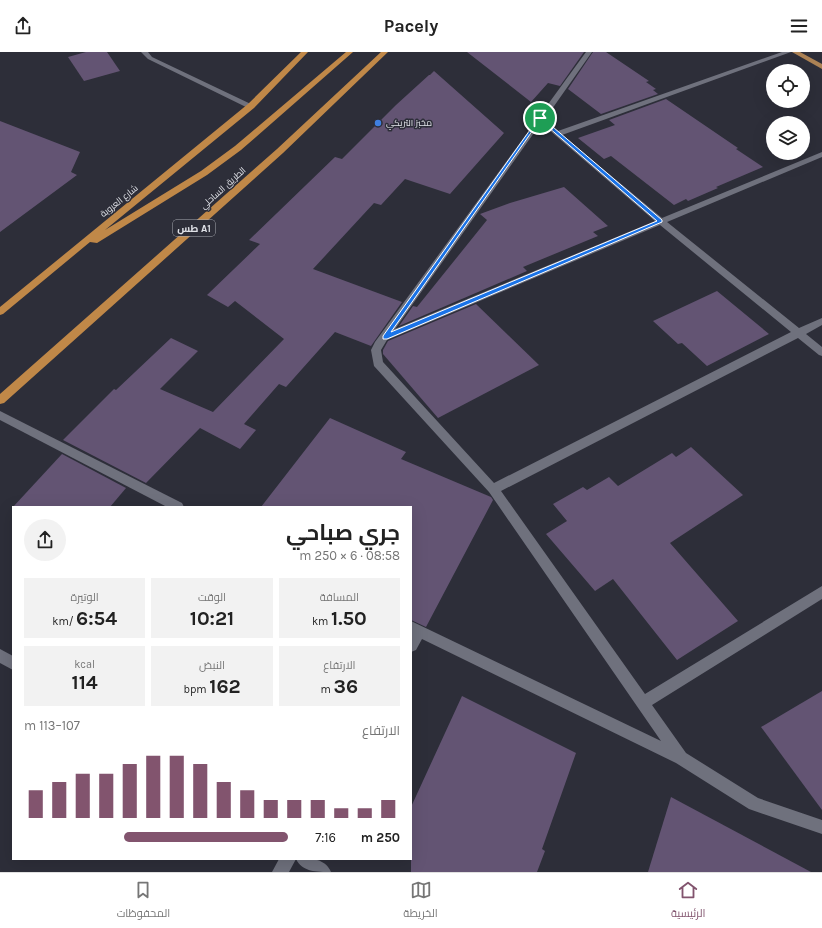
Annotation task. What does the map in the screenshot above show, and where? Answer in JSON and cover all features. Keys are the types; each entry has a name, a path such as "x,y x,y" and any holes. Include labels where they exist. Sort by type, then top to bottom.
{"highway":[{"path":"251,106 305,52"},
{"path":"60,262 204,173 238,148 350,52"},
{"name":"الطريق الساحلي","path":"0,400 280,151 385,52"},
{"name":"شارع العروبة","path":"0,312 251,106"}],"main road":[{"path":"795,52 822,67"}],"street":[{"path":"144,52 150,58 158,58 251,106"},
{"path":"589,52 540,118 378,345 376,350 378,363 493,489 681,758"},
{"path":"557,134 788,52"},
{"path":"540,118 660,221 822,352"},
{"path":"385,337 822,154"},
{"path":"493,489 822,321"},
{"path":"0,415 176,506"},
{"path":"643,703 822,592"},
{"path":"412,642 415,629 681,758 754,804 822,827"},
{"path":"0,655 12,663"},
{"path":"280,872 287,860"},
{"path":"305,860 323,872"}],"building":[{"path":"86,52 107,52 120,71 84,81 68,57"},
{"path":"467,52 584,52 560,86 548,83 531,102"},
{"path":"593,52 606,52 649,81 646,82 656,89 653,90 658,94 601,114 568,89"},
{"path":"434,71 504,133 450,194 405,179 381,205 374,203 313,269 402,302 371,346 335,332 286,387 279,384 244,424 256,430 240,449 200,428 146,483 63,440 114,389 116,390 171,338 198,351 160,389 213,412 284,339 235,301 228,307 207,295 260,244 249,240 335,157 342,159 396,105"},
{"path":"666,99 738,148 736,149 763,167 688,201 686,199 674,205 611,156 604,159 578,138 615,125 609,120"},
{"path":"0,121 80,152 71,172 77,175 0,232"},
{"path":"564,187 608,226 593,232 598,236 523,267 527,271 399,326 413,306 417,307 487,220 480,214 510,203"},
{"path":"717,291 769,334 707,366 682,343 678,344 653,321"},
{"path":"476,304 539,365 438,418 383,354 383,350 388,341"},
{"path":"330,418 406,452 401,459 491,497 493,500 426,627 412,620 412,506 262,506"},
{"path":"691,447 743,495 670,543 738,621 677,660 613,579 595,591 546,534 567,521 553,504 583,487 587,490 609,477 618,486 672,453 676,457"},
{"path":"62,454 126,488 111,506 14,506"},
{"path":"822,691 822,810 761,727"},
{"path":"462,696 576,753 542,849 545,851 537,872 411,872 412,805"},
{"path":"671,797 811,872 648,872"}],"place":[{"name":"مخبز التريكي","path":"378,123"}],"route":[{"path":"540,118 660,221 385,337 478,206 540,118"}]}
